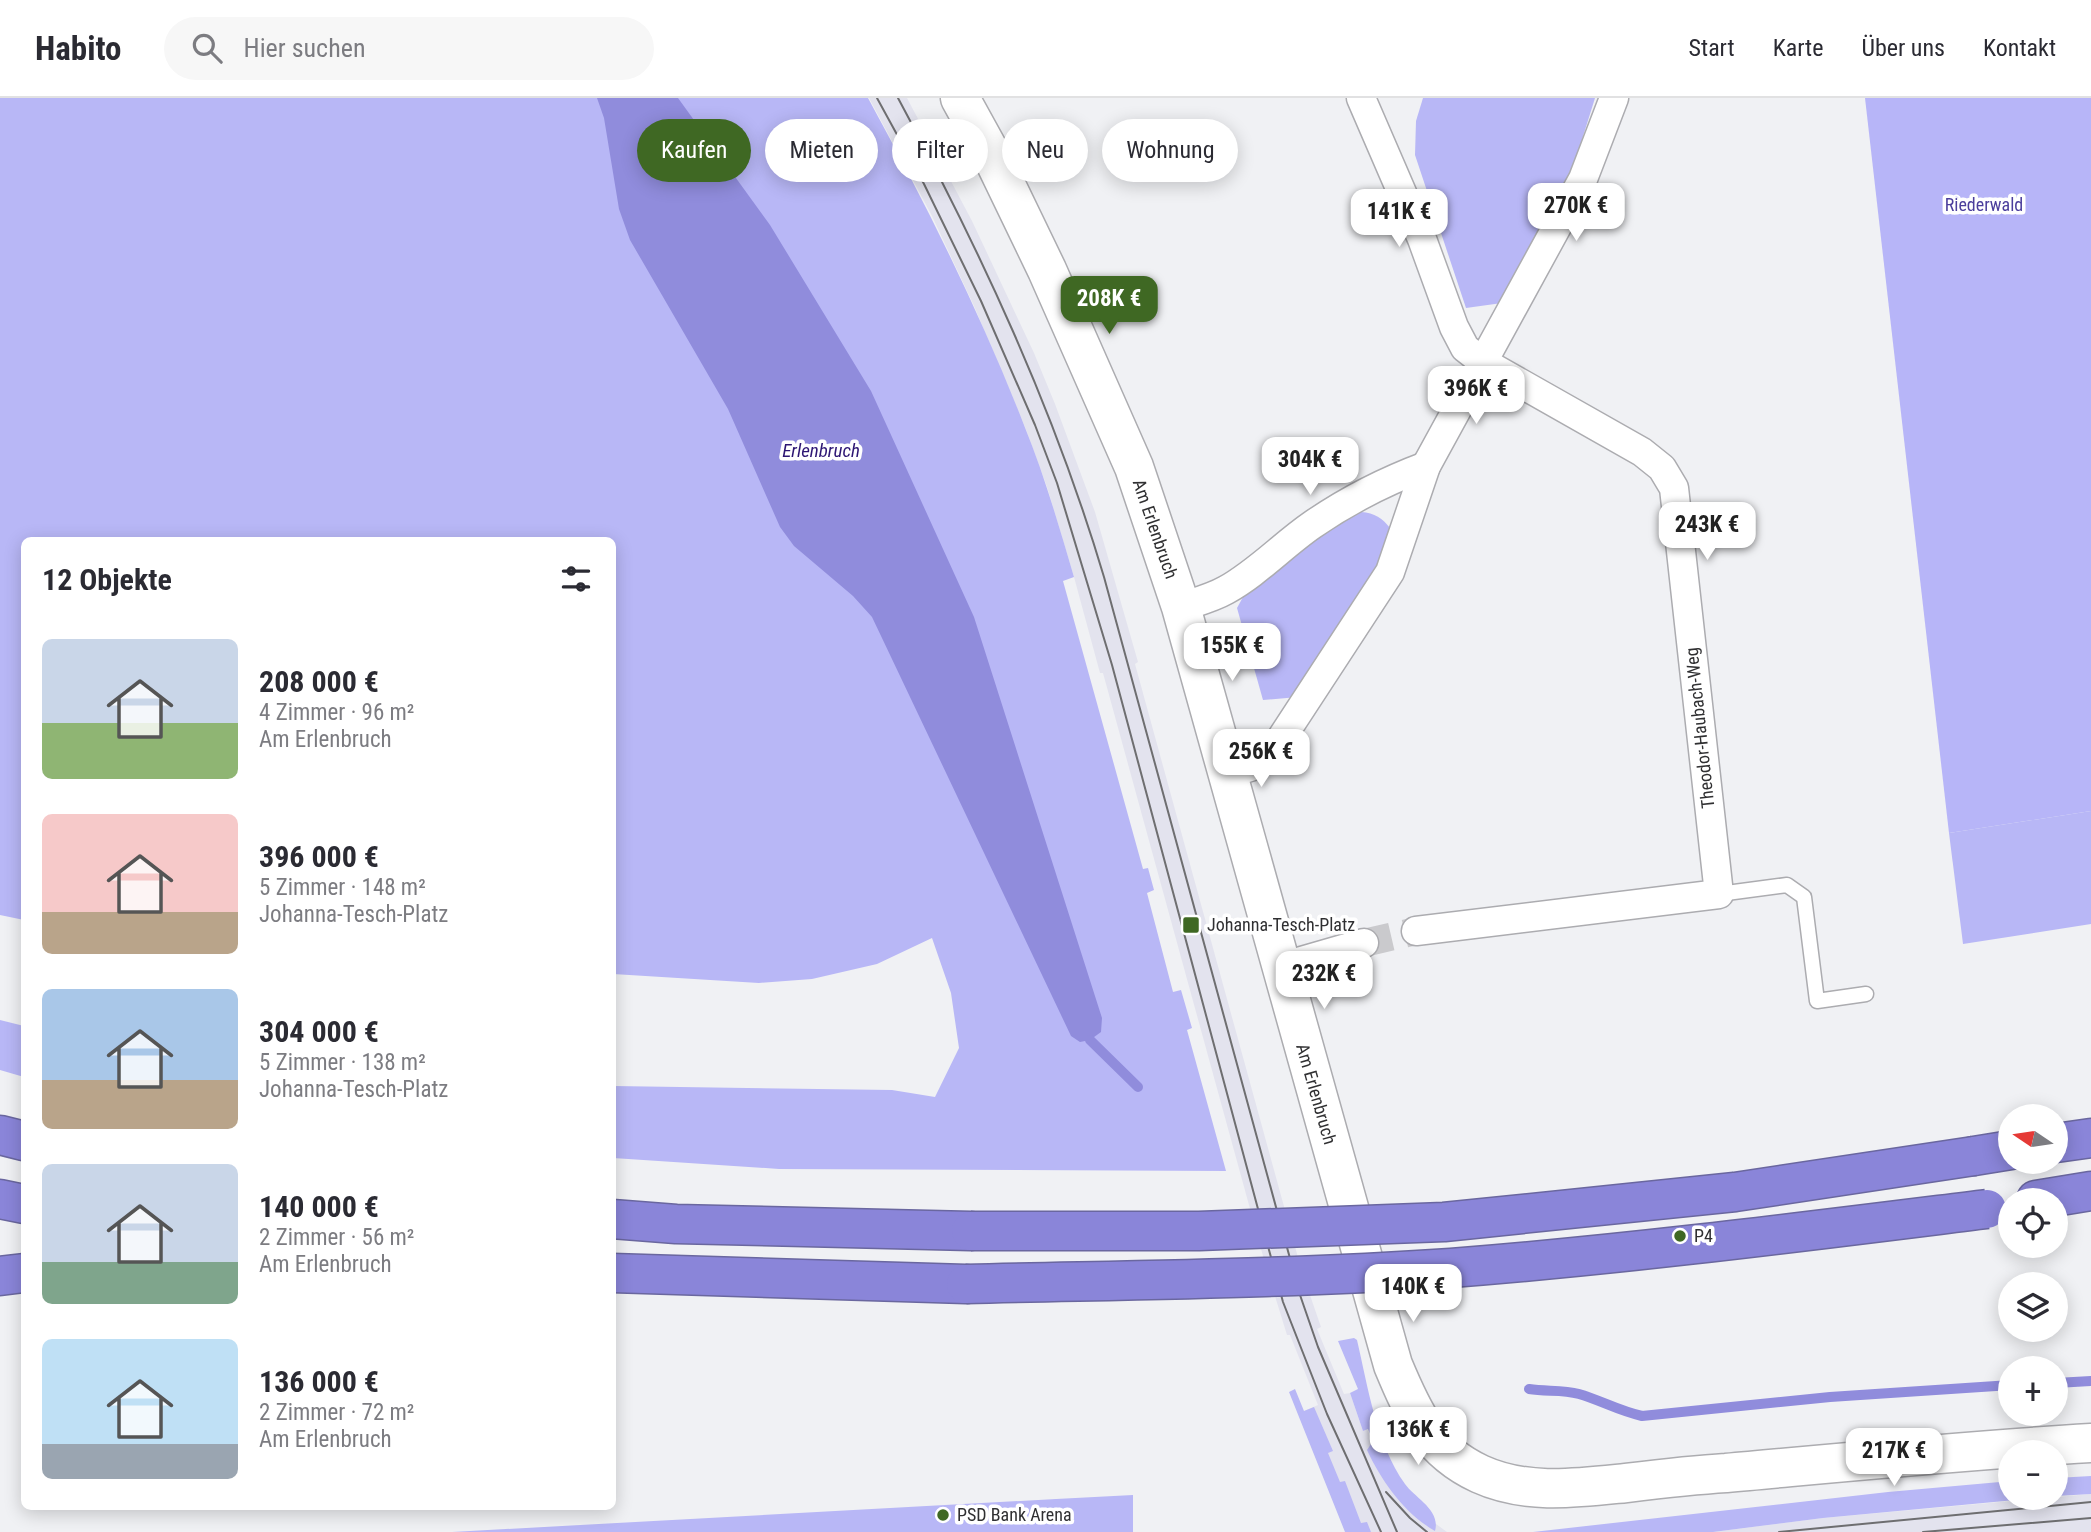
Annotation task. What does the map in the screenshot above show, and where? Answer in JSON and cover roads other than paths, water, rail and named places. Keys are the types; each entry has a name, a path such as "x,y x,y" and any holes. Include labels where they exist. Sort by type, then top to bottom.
{"highway":[{"path":"0,1135 21,1140"},
{"path":"2068,1141 2091,1138"},
{"path":"616,1219 676,1224 971,1231 1199,1231 1444,1222 1735,1192 1992,1153"},
{"path":"2068,1195 2091,1191"},
{"path":"0,1199 21,1203"},
{"path":"616,1273 966,1284 1200,1279 1451,1268 1737,1239 1998,1207"},
{"path":"0,1276 21,1273"}],"main road":[{"name":"Am Erlenbruch","path":"960,98 993,158 1047,270 1129,455 1162,546 1394,1365 1409,1403 1426,1432 1444,1451 1463,1465 1505,1483 1560,1489 1693,1475 2091,1443"}],"street":[{"path":"1227,774 1250,767 1271,754 1379,591 1396,555 1426,466 1583,179 1614,98"},
{"path":"1372,106 1454,327 1465,348 1483,362"},
{"name":"Theodor-Haubach-Weg","path":"1483,362 1642,452 1662,468 1674,488 1719,894"},
{"path":"1181,607 1228,589 1313,524 1363,493 1388,480 1426,466"},
{"path":"1416,932 1719,894"},
{"path":"1281,967 1364,943"}],"lane":[{"path":"1719,894 1787,885 1804,897 1817,1001 1866,994"},
{"path":"1364,1263 1443,1259"}],"water":[{"name":"Erlenbruch","path":"597,98 678,98 693,119 637,119 637,182 739,182 770,225 871,391 974,617 1102,1018 1101,1032 1090,1040 1080,1042 1071,1036 872,617 853,596 794,546 780,527 728,409 630,240 619,209 604,118"}],"waterway":[{"path":"1090,1040 1138,1087"},
{"path":"2068,1382 2091,1381"},
{"path":"1529,1389 1573,1392 1642,1416 1830,1397 1998,1386"}],"tunnel":[{"path":"1364,943 1416,931"}],"tram line":[{"path":"877,98 924,184 981,301 1057,483 1112,665 1283,1302 1327,1414 1381,1532"},
{"path":"898,98 958,214 1013,332 1039,392 1084,514 1104,577 1300,1295 1318,1347 1397,1532"},
{"path":"1386,1492 1427,1532"},
{"path":"1779,1532 2091,1502"},
{"path":"1923,1532 2091,1518"}],"place":[{"name":"Johanna-Tesch-Platz","path":"1191,925"},
{"name":"P4","path":"1680,1236"},
{"name":"PSD Bank Arena","path":"943,1515"}],"park label":[{"name":"Riederwald","path":"1984,205"}]}
